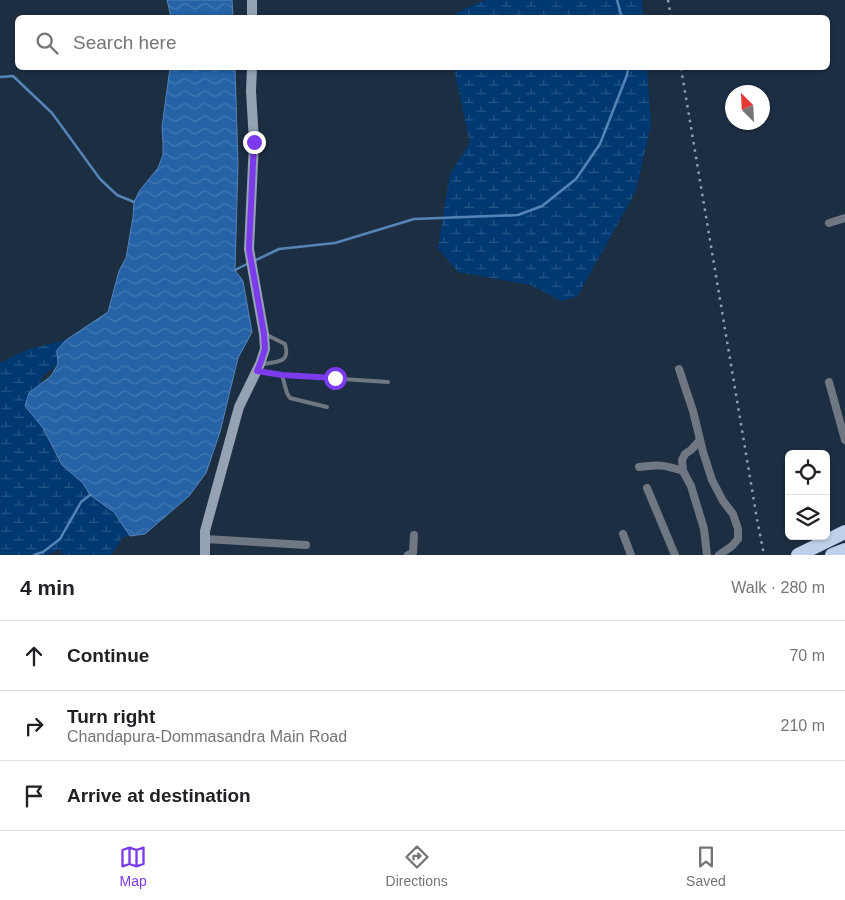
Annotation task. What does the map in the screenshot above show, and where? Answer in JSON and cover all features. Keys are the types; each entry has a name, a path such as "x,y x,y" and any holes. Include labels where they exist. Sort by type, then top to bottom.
{"highway":[{"path":"798,555 845,532"},
{"path":"832,555 845,550"}],"main road":[{"path":"252,0 252,15"},
{"path":"199,555 239,408 265,349 249,249 254,142 252,70"},
{"path":"205,535 206,555"}],"street":[{"path":"829,223 845,218"},
{"path":"679,369 712,480 723,501 733,514 738,528 738,539 719,555"},
{"path":"829,382 845,440"},
{"path":"700,440 685,454 682,460 704,529 707,555"},
{"path":"639,467 659,465 684,471"},
{"path":"647,488 676,555"},
{"path":"623,534 631,555"},
{"path":"205,535 306,545"},
{"path":"408,555 413,553 414,535"}],"lane":[{"path":"258,368 280,362 285,358 287,351 284,344 264,334"},
{"path":"258,368 282,375 388,382"},
{"path":"282,375 290,398 326,407"}],"green space":[{"path":"485,0 642,0 643,15 456,15 456,13"},
{"path":"454,70 647,70 651,124 636,191 577,297 561,301 531,285 458,272 438,248 450,174 470,143"},
{"path":"66,340 58,364 43,376 40,384 43,428 62,465 83,483 90,495 116,509 130,536 123,537 111,555 63,555 60,549 47,555 0,555 0,363 26,350"}],"water":[{"path":"167,0 232,0 233,15 171,15"},
{"path":"170,70 235,70 238,165 235,270 243,281 252,332 238,358 220,432 206,473 189,496 145,534 130,536 114,512 90,495 83,483 62,465 43,428 25,406 29,393 51,376 58,364 57,350 66,340 108,312 119,271 126,258 134,202 140,190 158,168 163,155 162,127"}],"waterway":[{"path":"617,0 621,15"},
{"path":"254,261 279,249 335,243 414,219 518,215 542,206 576,179 600,144 628,70"},
{"path":"0,77 13,76 52,113 100,179 117,195 134,202"},
{"path":"235,270 249,263"},
{"path":"34,555 43,552 60,539 81,502 90,495"}],"railway":[{"path":"668,0 670,15"},
{"path":"681,70 764,555"}],"route":[{"path":"254,142 249,249 265,349 257,371 282,375 335,378"}]}
